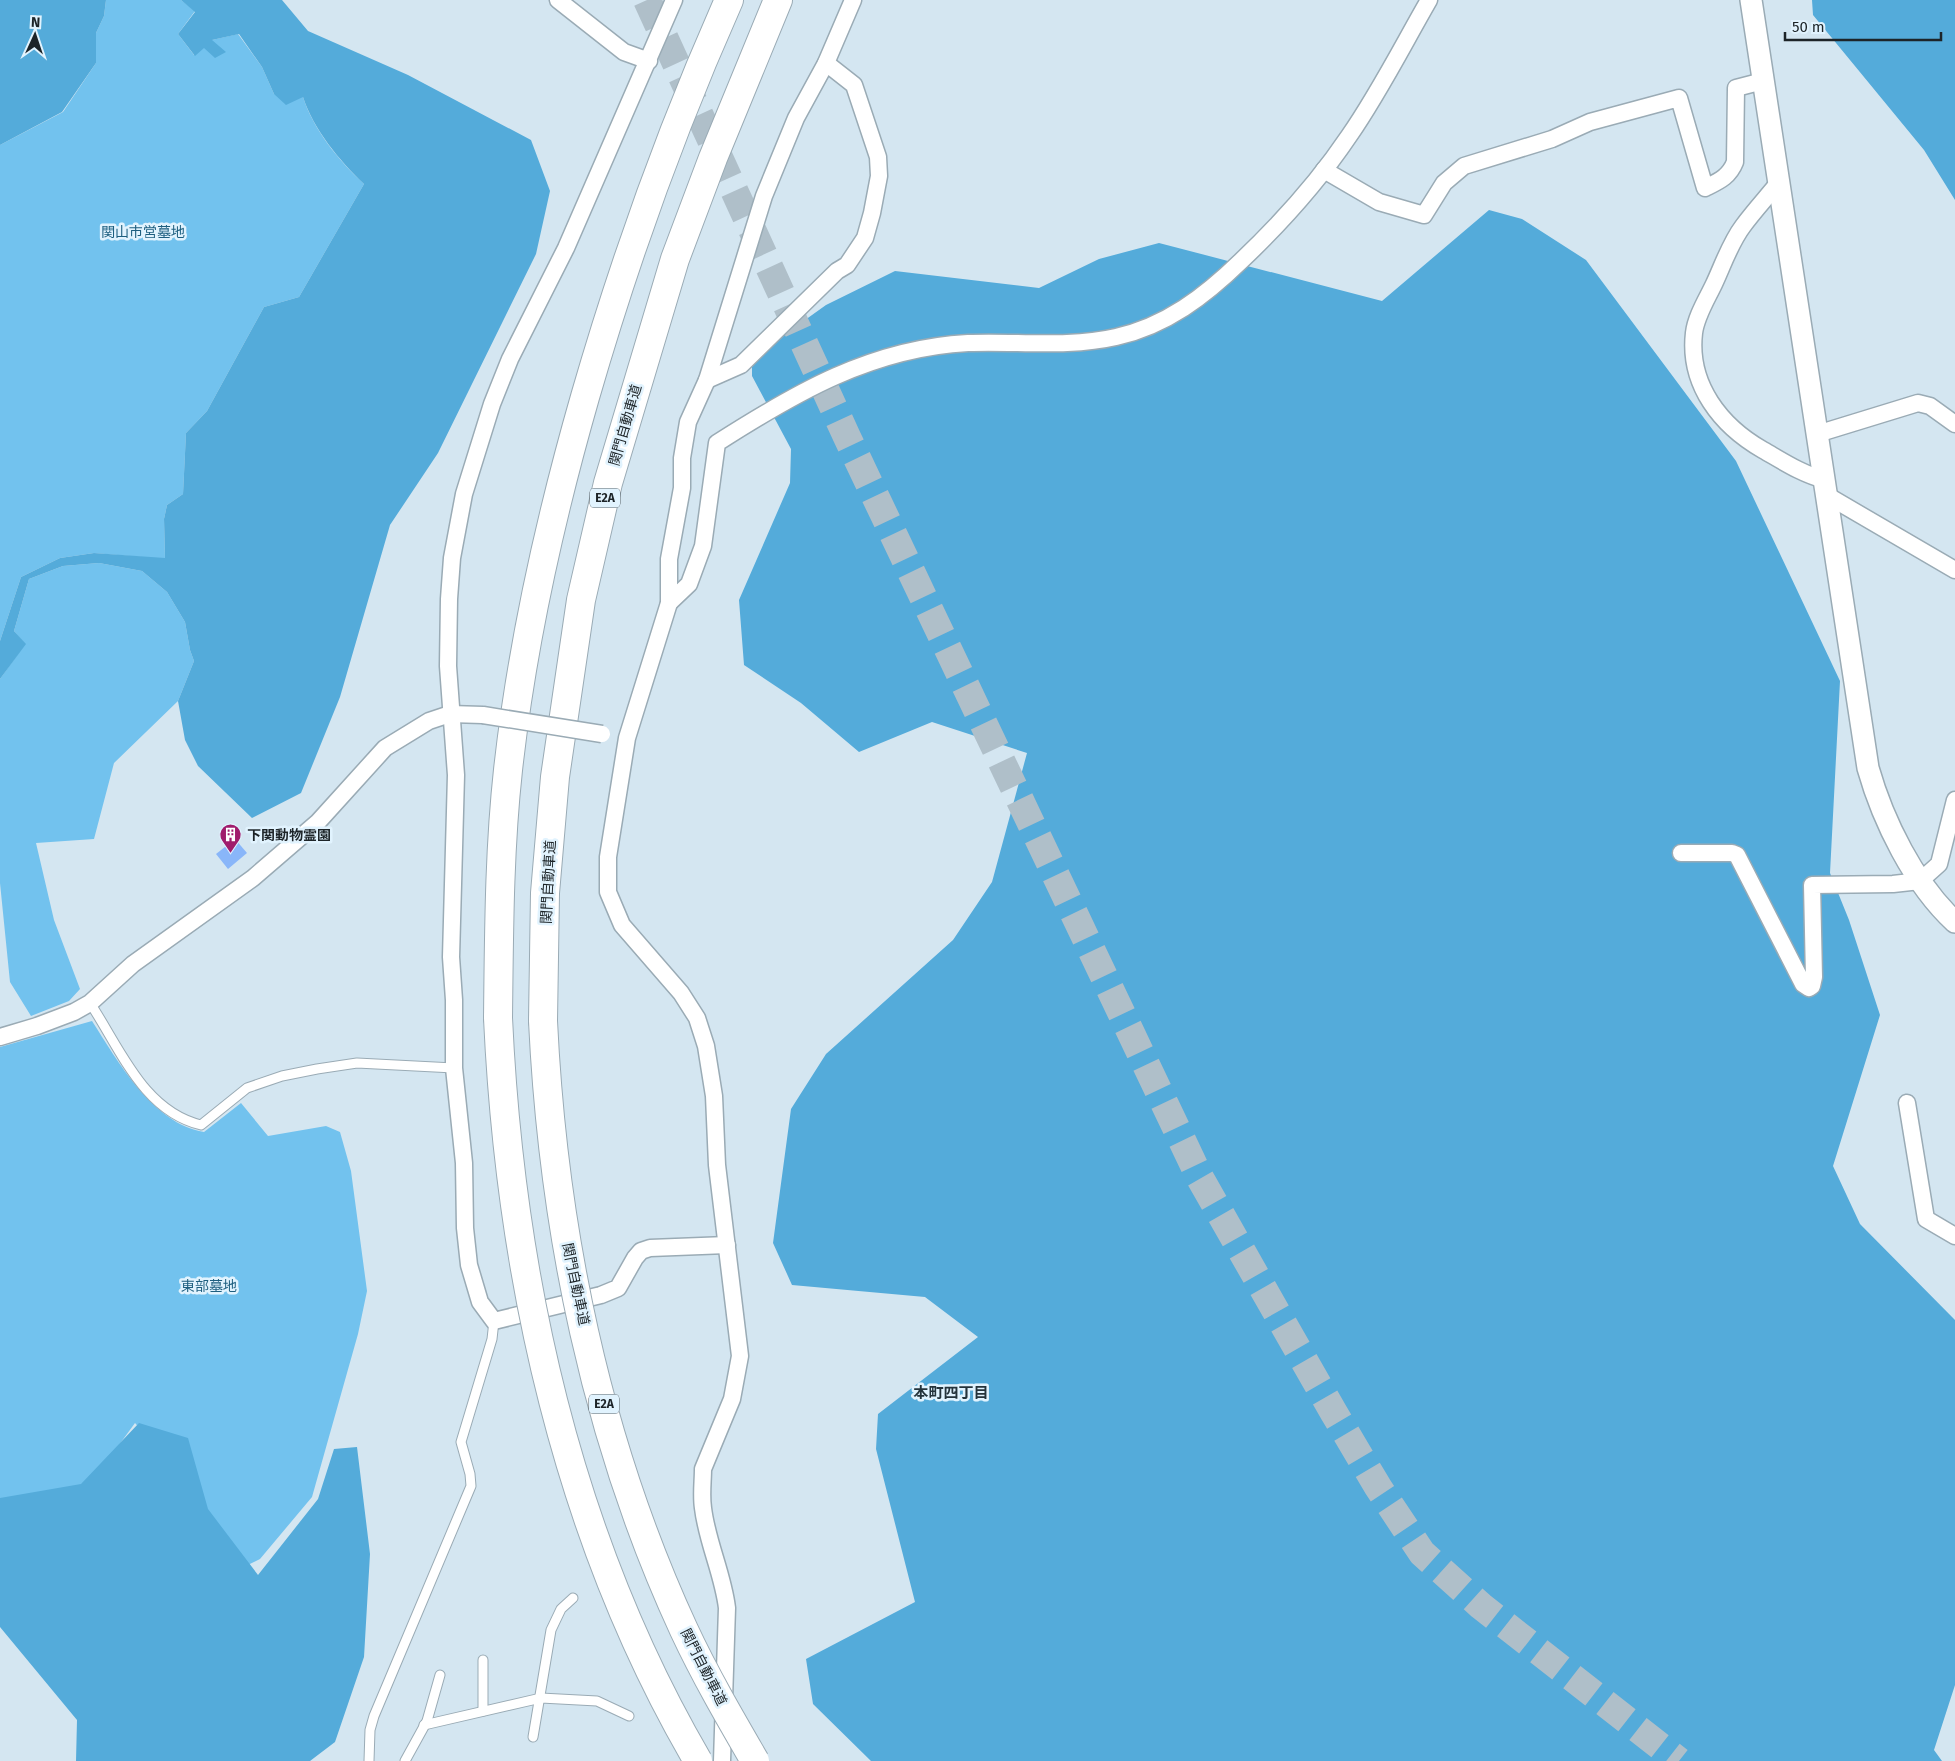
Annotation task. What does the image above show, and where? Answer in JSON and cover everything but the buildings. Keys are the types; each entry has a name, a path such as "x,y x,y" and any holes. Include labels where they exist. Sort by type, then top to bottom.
{"highway":[{"path":"698,1761 640,1648 604,1562 572,1467 546,1372 523,1266 510,1177 501,1090 498,1018 499,882 508,770 522,665 565,468 600,344 633,243 672,138 730,0"},
{"name":"関門自動車道","path":"754,1761 684,1630 647,1541 616,1453 591,1353 566,1239 554,1164 546,1090 543,1021 546,893 555,777 581,600 608,483 675,259 712,158 778,0"}],"street":[{"path":"559,0 624,52 649,61"},
{"path":"674,0 566,248 510,359 481,433 464,494 452,558 449,599 450,714 456,775 451,957 454,1000 454,1068 464,1163 465,1228 469,1265 480,1302 494,1321 600,1295 618,1288 641,1251 650,1248 727,1245"},
{"path":"722,1761 727,1608 725,1590 703,1507 702,1481 704,1468 732,1399 740,1356 717,1165 714,1096 706,1046 697,1018 681,993 622,925 608,892 608,857 626,738 669,603 669,558 682,488 684,440 688,422 707,380 764,196 796,118 826,63 853,0"},
{"path":"669,603 689,584 703,546 717,443 784,400 818,383 870,362 928,347 967,343 1089,342 1145,328 1188,306 1226,276 1278,226 1324,170 1350,135 1429,0"},
{"path":"1752,1 1868,768 1879,805 1890,828 1920,880 1938,906 1955,922"},
{"path":"707,380 741,365 837,271 847,265 865,238 878,184 878,157 854,85 826,63"},
{"path":"1324,170 1380,202 1424,215 1444,183 1464,166 1552,139 1590,122 1679,98 1705,188 1725,178 1731,172 1735,162 1736,88 1763,82"},
{"path":"1780,182 1742,227 1726,257 1699,317 1694,332 1696,364 1707,398 1730,428 1748,441 1806,475 1955,570"},
{"path":"1817,434 1918,403 1930,406 1955,424"},
{"path":"0,1037 37,1026 74,1012 90,1003 133,964 253,878 318,822 386,748 428,721 450,714 483,714 626,738"},
{"path":"1681,853 1732,853 1737,855 1803,984 1809,988 1812,986 1814,977 1812,884 1893,884 1920,880 1939,864 1955,800"},
{"path":"1907,1103 1926,1219 1955,1236"}],"lane":[{"path":"90,1003 126,1064 146,1090 179,1117 201,1125 247,1088 282,1076 317,1068 356,1063 454,1068"},
{"path":"369,1761 370,1730 374,1716 416,1613 470,1491 470,1474 460,1442 492,1339 494,1321"},
{"path":"533,1737 551,1630 562,1610 573,1598"},
{"path":"483,1660 483,1711"},
{"path":"406,1761 424,1725 440,1675"},
{"path":"424,1725 541,1698 597,1701 630,1716"}],"green space":[{"name":"関山市営墓地","path":"106,0 181,0 195,11 178,34 194,55 212,40 238,34 262,67 274,94 303,97 307,109 320,133 345,165 364,184 299,297 264,307 207,411 186,433 183,494 167,505 164,519 165,559 94,553 60,558 21,577 0,641 0,145 63,112 96,63 96,33 104,16"},
{"path":"99,563 142,571 167,592 185,622 194,661 178,701 114,763 94,839 36,843 54,920 80,989 69,1001 31,1016 10,982 0,883 0,679 25,644 14,631 29,579 63,566"},
{"name":"東部墓地","path":"92,1021 138,1088 168,1117 186,1127 204,1132 241,1103 268,1136 326,1126 340,1132 351,1171 367,1291 358,1334 312,1497 260,1559 221,1578 188,1483 135,1423 70,1512 0,1508 0,1047"}],"shaded area":[{"path":"0,0 106,0 104,16 96,33 96,63 62,112 0,145"},
{"path":"181,0 282,0 308,31 408,75 531,140 550,191 536,254 438,453 390,525 340,697 301,793 252,818 198,766 185,740 178,701 194,661 185,622 167,592 142,571 99,563 63,566 29,579 14,631 26,644 0,679 0,641 21,577 60,558 94,553 165,558 164,519 167,505 183,494 186,433 207,411 264,307 299,297 364,184 328,144 314,121 303,97 286,105 274,94 262,67 239,34 212,40 226,52 215,58 204,48 195,56 178,34 195,12"},
{"path":"1812,0 1955,0 1955,200 1924,150 1813,15"},
{"path":"1489,210 1522,219 1586,260 1736,461 1840,681 1830,873 1849,920 1880,1015 1833,1166 1860,1224 1955,1320 1955,1685 1934,1750 1942,1761 871,1761 813,1704 806,1659 915,1602 876,1449 878,1414 978,1337 925,1297 792,1285 773,1243 791,1109 826,1054 953,940 992,882 1027,753 932,722 859,752 801,703 744,665 739,600 790,483 791,449 752,376 752,358 826,305 895,271 1039,288 1099,259 1159,243 1382,301"},
{"path":"139,1423 188,1438 208,1509 258,1575 318,1499 334,1449 357,1447 370,1554 364,1657 335,1742 310,1761 76,1761 77,1720 0,1627 0,1498 81,1484"}],"tunnel":[{"path":"647,0 847,437 1200,1178 1334,1413 1378,1487 1422,1553 1481,1606 1679,1761"}],"place":[{"name":"下関動物霊園","path":"231,854"}],"district":[{"name":"本町四丁目","path":"951,1393"}]}
